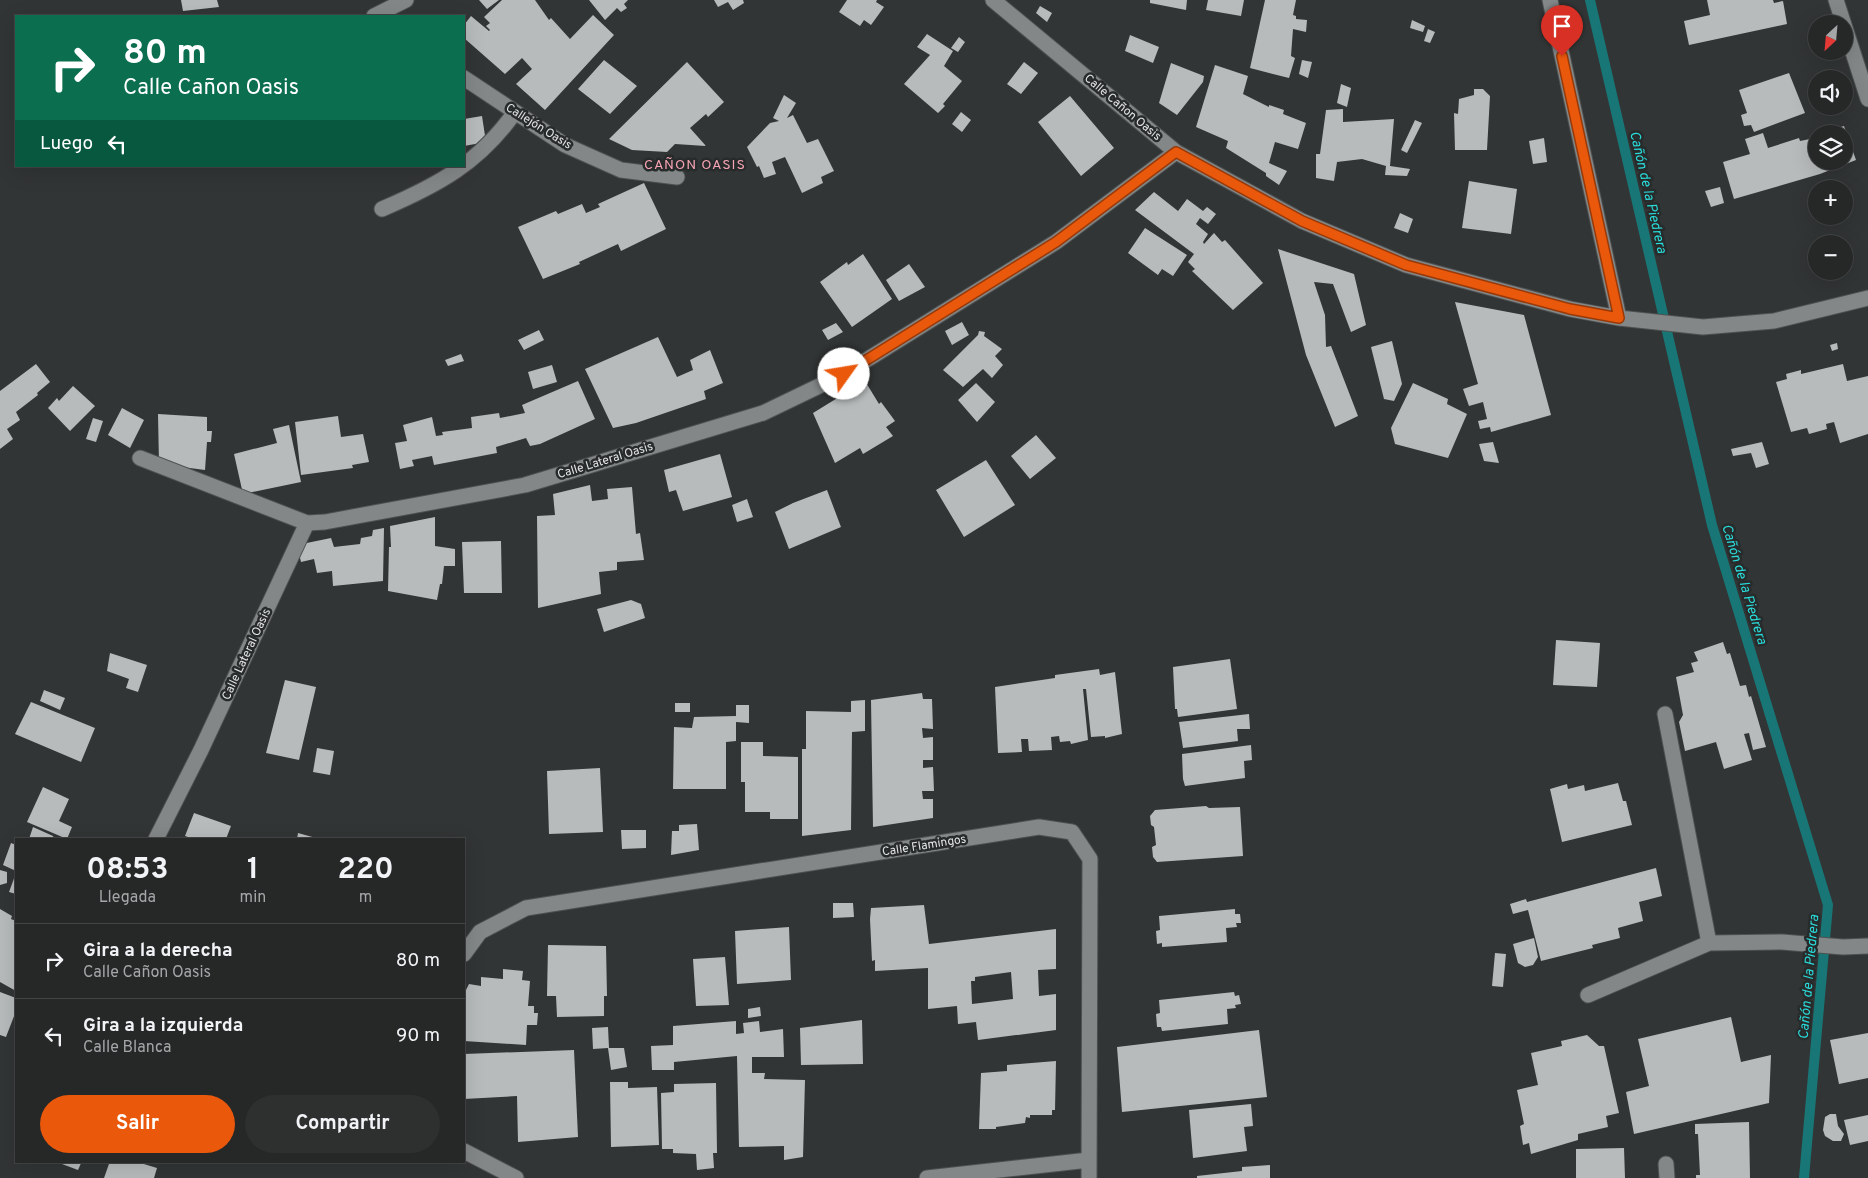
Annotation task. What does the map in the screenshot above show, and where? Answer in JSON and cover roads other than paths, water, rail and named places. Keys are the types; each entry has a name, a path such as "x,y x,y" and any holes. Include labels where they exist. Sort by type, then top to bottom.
{"street":[{"path":"376,15 406,0"},
{"name":"Calle Cañon Oasis","path":"994,0 1176,152 1302,221 1406,265 1570,309 1619,318 1703,327 1774,322 1868,298"},
{"path":"1550,0 1619,318"},
{"path":"1836,0 1868,99"},
{"name":"Callejón Oasis","path":"465,79 565,145 622,170 677,178"},
{"path":"465,166 498,136 515,112"},
{"name":"Calle Lateral Oasis","path":"157,838 201,750 307,523 325,522 525,485 763,413 844,374 1056,242 1176,152"},
{"path":"382,209 421,192 463,167"},
{"path":"140,458 307,523"},
{"path":"1665,714 1709,943"},
{"name":"Calle Flamingos","path":"465,953 480,932 526,908 1039,827 1072,832 1090,859 1089,1178"},
{"path":"1588,994 1709,943 1782,942 1843,947 1868,946"},
{"path":"465,1152 506,1175 516,1178"},
{"path":"926,1178 1089,1160"}],"waterway":[{"name":"Cañón de la Piedrera","path":"1590,0 1712,525 1828,905 1804,1178"}],"district":[{"name":"CAÑON OASIS","path":"695,164"}]}
